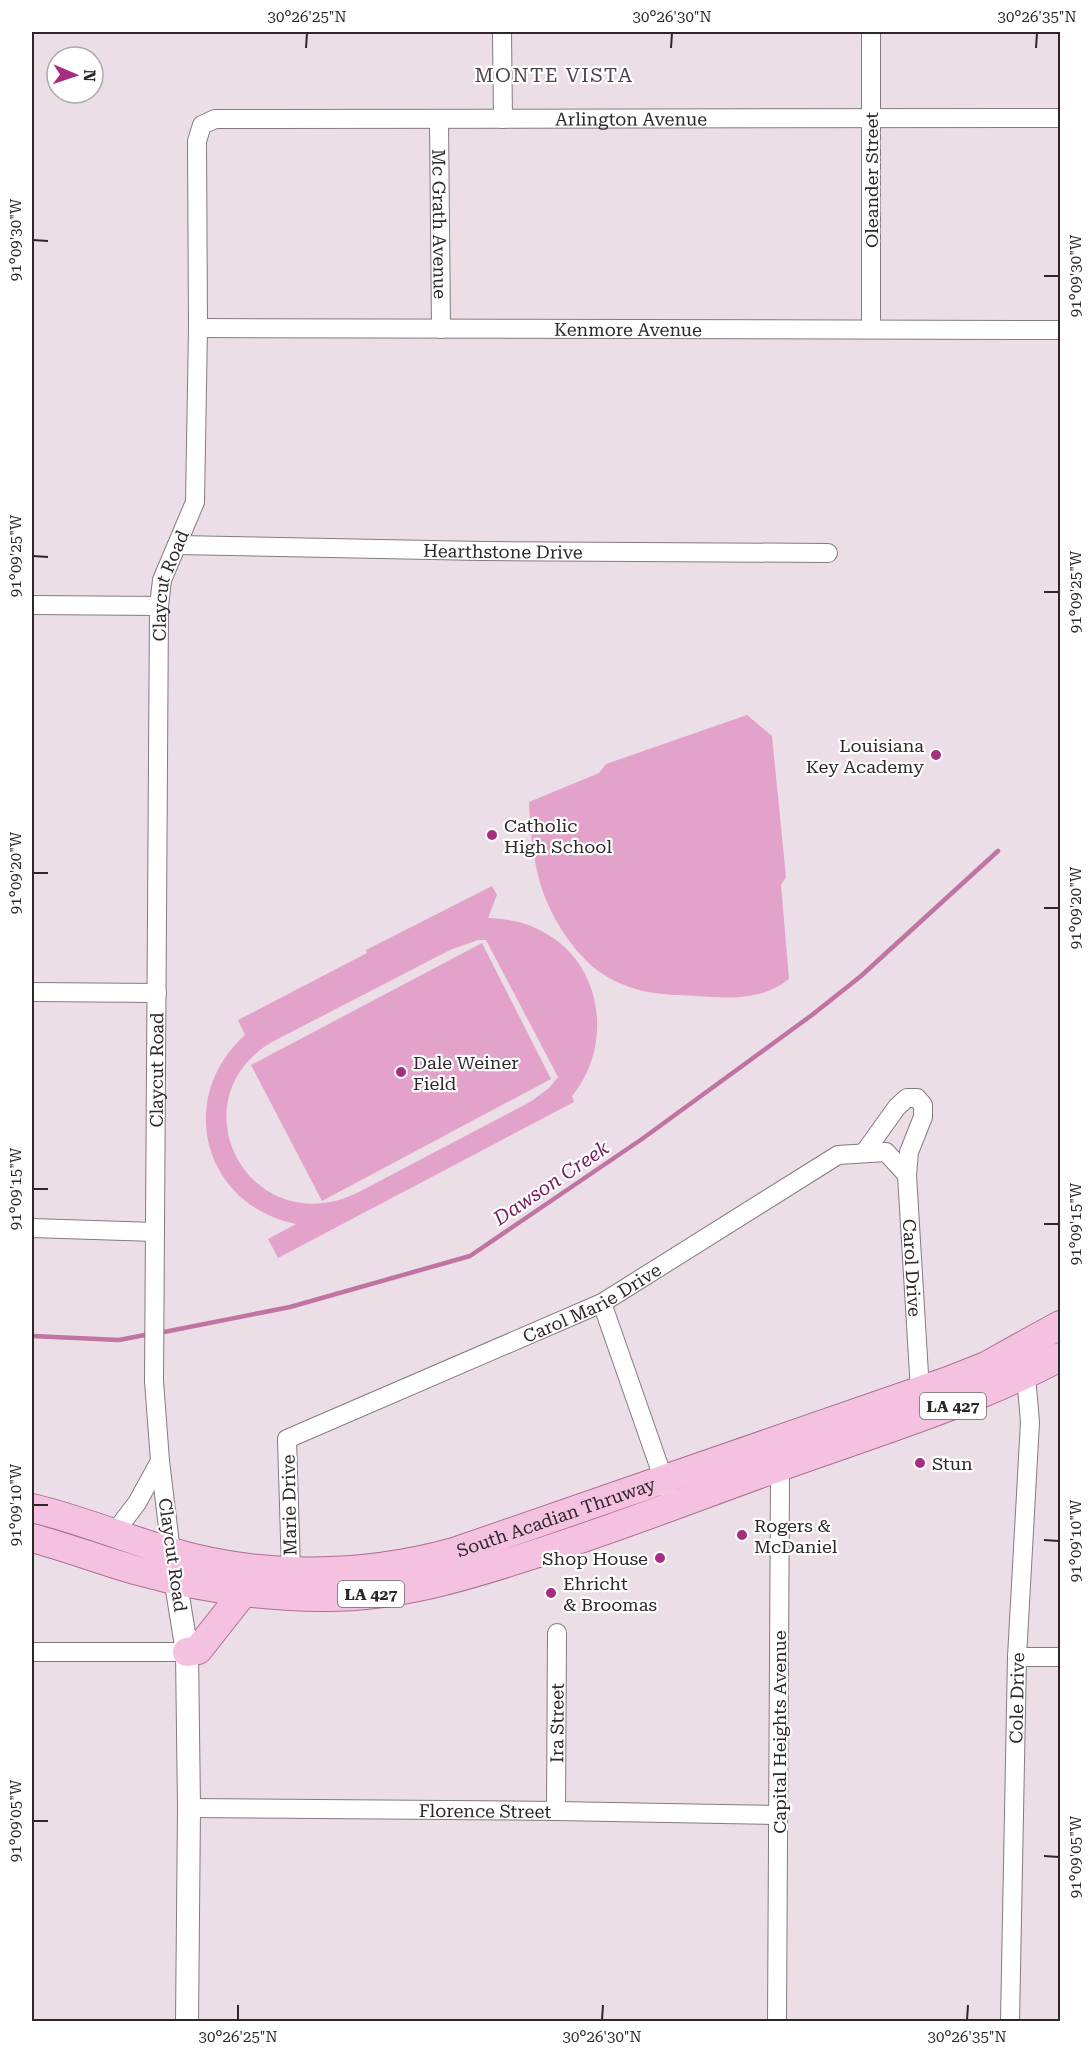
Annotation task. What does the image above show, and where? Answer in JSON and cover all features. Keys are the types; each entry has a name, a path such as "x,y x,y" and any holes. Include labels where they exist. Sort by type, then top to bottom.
{"main road":[{"name":"South Acadian Thruway","path":"767,1458 920,1390 986,1366 1060,1325"},
{"name":"South Acadian Thruway","path":"32,1538 135,1570 243,1593 323,1598 418,1588 477,1574 668,1493 767,1458 944,1410 1026,1376 1060,1357"},
{"name":"South Acadian Thruway","path":"32,1508 66,1516 171,1552 229,1565 291,1571 367,1569 425,1560 668,1493"},
{"path":"187,1652 198,1650 243,1593"}],"street":[{"path":"502,32 502,119"},
{"name":"Oleander Street","path":"871,32 871,329"},
{"name":"Arlington Avenue","path":"202,125 215,119 1060,118"},
{"name":"Mc Grath Avenue","path":"439,120 441,328"},
{"name":"Claycut Road","path":"188,2022 187,1652 171,1552 160,1461 154,1381 153,1310 159,606 162,580 195,502 198,328 196,141 202,125"},
{"name":"Kenmore Avenue","path":"198,328 1060,330"},
{"name":"Hearthstone Drive","path":"177,545 481,551 828,553"},
{"path":"32,605 159,606"},
{"path":"32,992 157,993"},
{"name":"Carol Drive","path":"864,1153 897,1107 907,1098 917,1098 923,1105 923,1117 909,1152 907,1175 920,1390"},
{"name":"Carol Marie Drive","path":"287,1439 602,1303 838,1155 886,1152 907,1175"},
{"path":"32,1228 155,1232"},
{"path":"602,1303 668,1493"},
{"name":"Cole Drive","path":"1010,2022 1017,1657 1030,1422 1026,1376"},
{"name":"Marie Drive","path":"287,1439 291,1571"},
{"name":"Capital Heights Avenue","path":"767,1458 780,1478 777,2022"},
{"path":"114,1533 137,1503 160,1461"},
{"name":"Ira Street","path":"556,1811 557,1634"},
{"path":"32,1652 187,1652"},
{"path":"1017,1657 1060,1657"},
{"name":"Florence Street","path":"189,1808 778,1815"}],"shaded area":[{"path":"747,715 772,736 786,877 781,885 789,979 757,995 734,997 656,993 613,980 597,970 577,951 553,914 536,866 529,802 599,773 606,764"},
{"path":"492,886 497,895 488,918 517,922 538,929 565,947 580,965 590,986 596,1008 597,1031 593,1054 585,1076 572,1096 574,1102 278,1258 268,1239 296,1224 264,1213 239,1195 221,1172 209,1146 206,1117 210,1088 223,1060 245,1035 238,1020 367,953 366,950","holes":["478,940 486,940 558,1077 549,1088 530,1102 357,1193 318,1204 284,1199 257,1183 237,1158 227,1129 229,1097 243,1067 272,1042 450,950"]},
{"name":"Dale Weiner Field","path":"482,943 551,1079 322,1201 251,1065"}],"waterway":[{"name":"Dawson Creek","path":"159,1333 290,1307 470,1256 642,1139 812,1015 861,976 998,851"},
{"name":"Dawson Creek","path":"32,1336 119,1340 150,1334"}],"place":[{"name":"Louisiana Key Academy","path":"936,755"},
{"name":"Catholic High School","path":"492,835"},
{"name":"Dale Weiner Field","path":"401,1072"},
{"name":"Stun","path":"920,1463"},
{"name":"Rogers & McDaniel","path":"742,1535"},
{"name":"Shop House","path":"660,1558"},
{"name":"Ehricht & Broomas","path":"551,1593"}],"district":[{"name":"MONTE VISTA","path":"554,75"}]}
